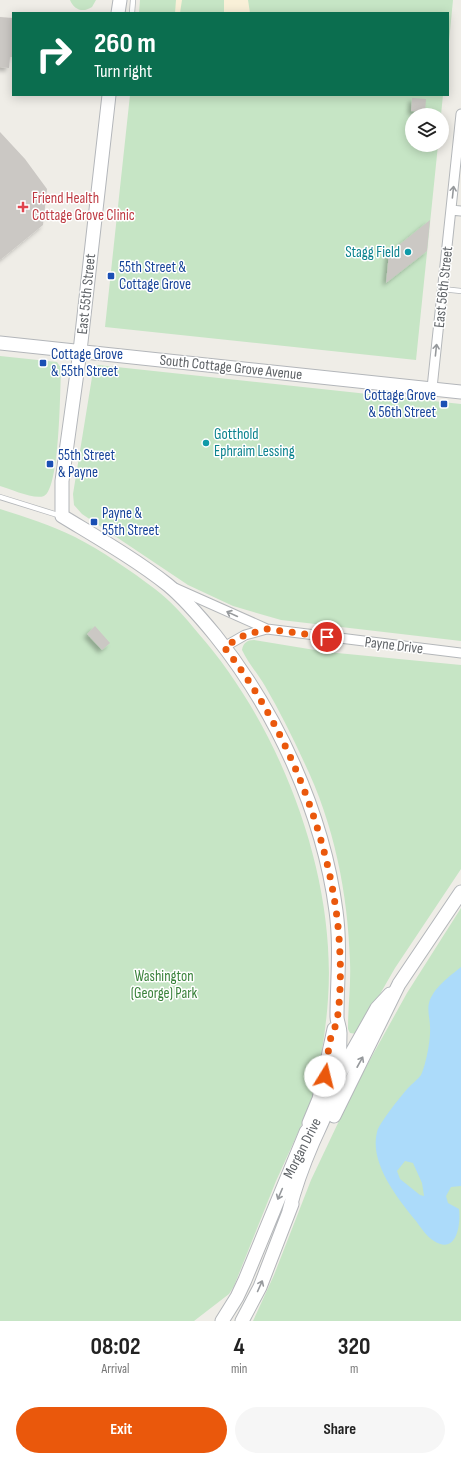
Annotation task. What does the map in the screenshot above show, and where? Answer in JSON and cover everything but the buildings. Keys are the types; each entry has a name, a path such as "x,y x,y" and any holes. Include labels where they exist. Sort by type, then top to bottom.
{"street":[{"name":"East 55th Street","path":"62,516 62,481 80,351 109,96"},
{"name":"East 56th Street","path":"432,388 461,114"},
{"path":"451,210 461,211"},
{"name":"South Cottage Grove Avenue","path":"0,343 461,392"},
{"name":"Payne Drive","path":"62,516 120,552 168,585 202,619 236,662 266,710 293,765 313,816 327,859 337,912 340,957 337,1020"},
{"name":"Payne Drive","path":"168,585 267,629 461,653"},
{"path":"224,647 245,635 267,629"},
{"name":"Morgan Drive","path":"242,1321 260,1287 289,1211 353,1074 399,984 461,892"},
{"name":"Morgan Drive","path":"222,1321 242,1286 306,1132 314,1123 336,1080 377,1008 399,984"},
{"path":"289,1211 294,1189 332,1099 336,1080 340,1032 337,1020"},
{"path":"306,1132 319,1099 331,1037 337,1020"}],"lane":[{"path":"132,12 133,0"},
{"path":"442,289 461,291"},
{"name":"Payne Drive","path":"0,496 62,516"}],"green space":[{"path":"70,0 96,0 89,9 79,10"},
{"path":"140,0 453,0 449,42 449,12 139,12"},
{"path":"130,96 443,96 442,108 405,108 405,152 437,152 416,360 105,327"},
{"path":"0,356 57,362 61,368 56,458 49,489 44,496 34,497 0,486"},
{"path":"98,365 461,404 461,641 281,620 233,606 188,585 82,514 74,505 73,494 93,371"},
{"name":"Washington (George) Park","path":"0,509 57,529 95,548 155,589 183,615 227,670 254,712 278,757 297,804 312,853 323,902 328,951 327,1010 315,1089 311,1104 276,1181 234,1286 229,1294 194,1321 0,1321"},
{"path":"254,640 327,652 461,665 461,869 395,968 357,1034 350,1033 348,1029 350,970 349,936 338,859 324,810 315,786 270,695 242,650 243,645 246,642"},
{"path":"461,908 461,1321 253,1321 274,1275 311,1180 356,1085 407,993"}],"sand":[{"path":"176,0 182,0 180,12 175,12"},
{"path":"224,0 248,0 250,12 224,12"}],"water":[{"path":"461,967 461,1186 451,1187 446,1196 448,1203 459,1209 459,1223 456,1237 452,1242 441,1244 434,1241 427,1235 401,1202 381,1168 377,1156 376,1144 377,1132 382,1122 423,1071 430,1038 428,1009 431,998 438,987","holes":["405,1161 413,1163 422,1183 424,1196 420,1195 400,1179 397,1171"]}],"place":[{"name":"Friend Health Cottage Grove Clinic","path":"23,207"},
{"name":"Stagg Field","path":"408,252"},
{"name":"55th Street & Cottage Grove","path":"111,276"},
{"name":"Cottage Grove & 55th Street","path":"43,363"},
{"name":"Cottage Grove & 56th Street","path":"444,404"},
{"name":"Gotthold Ephraim Lessing","path":"206,443"},
{"name":"55th Street & Payne","path":"50,464"},
{"name":"Payne & 55th Street","path":"94,522"}],"route":[{"path":"325,1076 331,1037 337,1020 340,957 337,912 327,859 313,816 293,765 266,710 236,662 224,647 245,635 267,629 327,637"}]}
